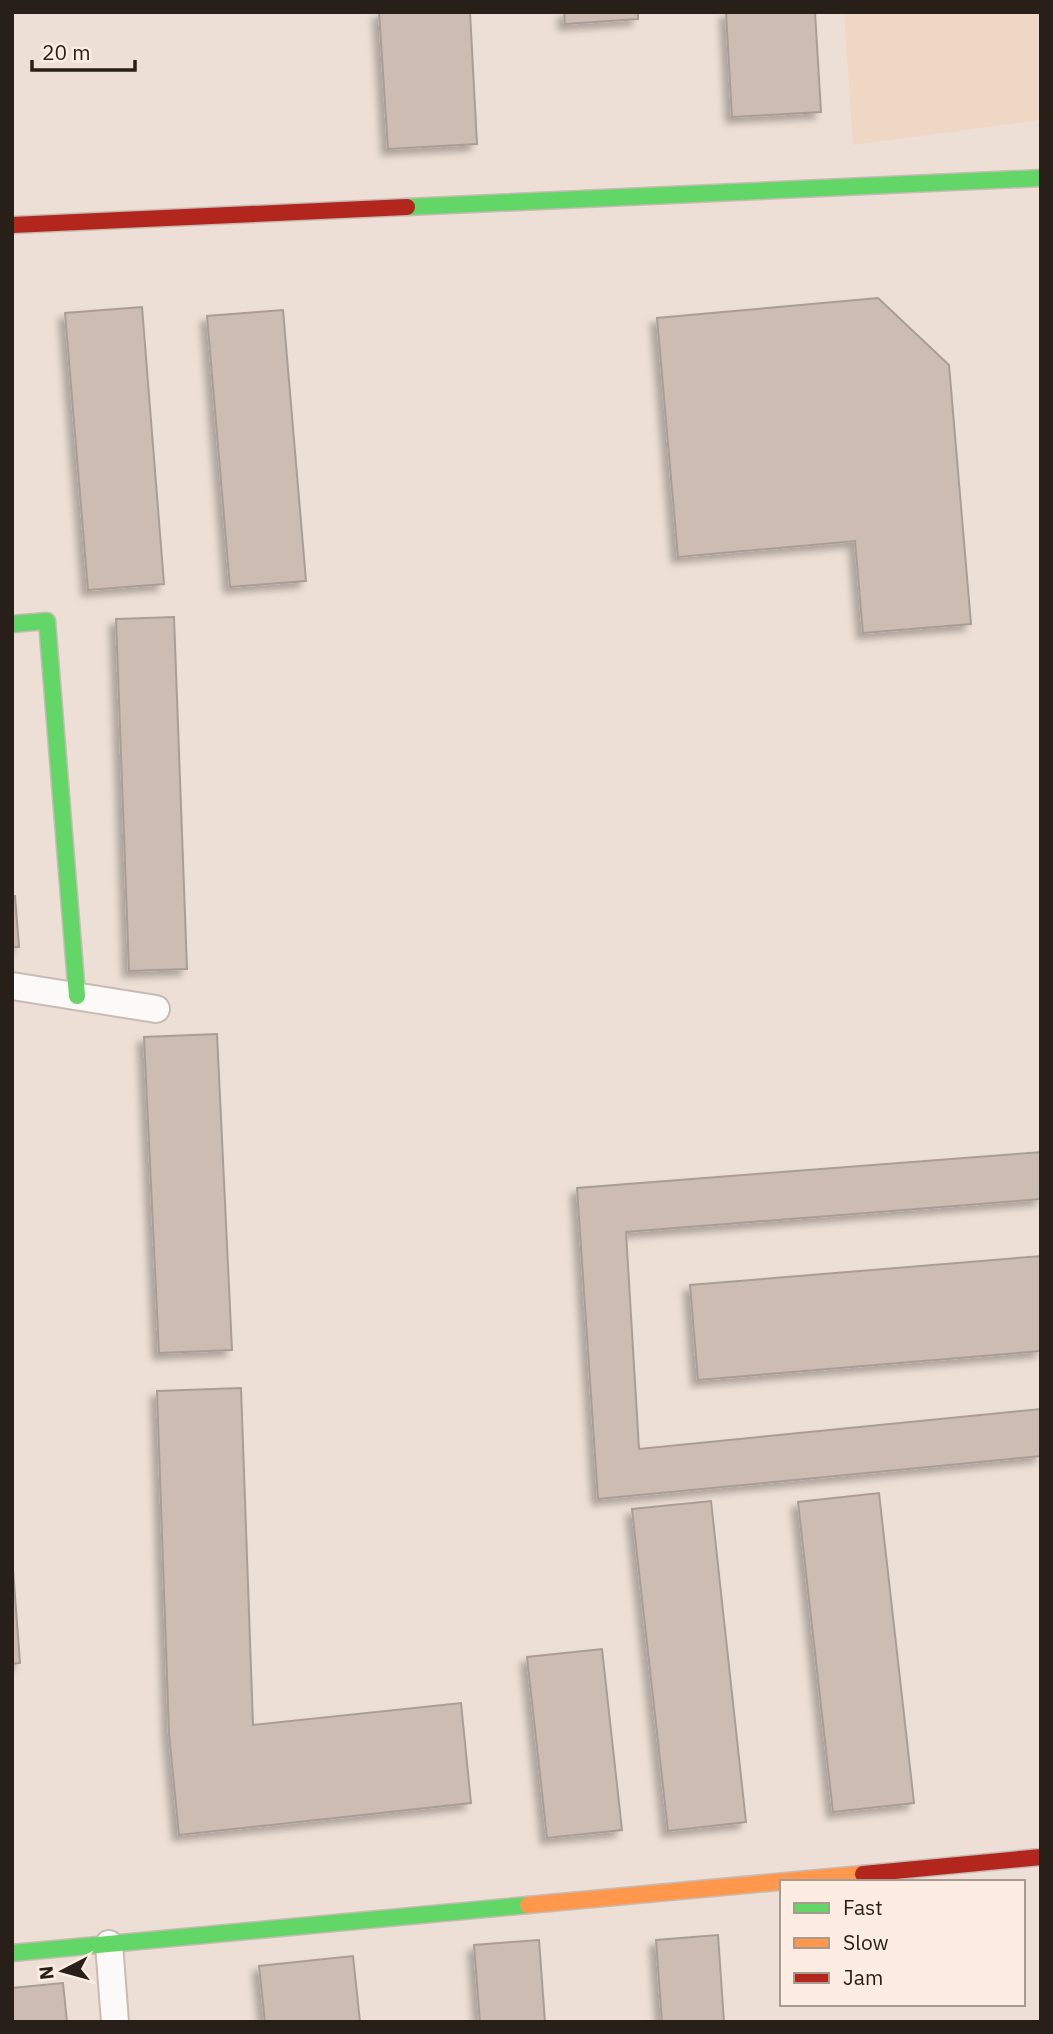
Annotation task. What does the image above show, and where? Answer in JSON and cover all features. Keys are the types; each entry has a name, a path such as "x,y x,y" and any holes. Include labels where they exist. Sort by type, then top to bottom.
{"street":[{"path":"12,225 1041,178"},
{"path":"12,624 47,621 77,996"},
{"path":"12,986 156,1009"},
{"path":"795,1880 1041,1857"},
{"path":"12,1953 780,1881"},
{"path":"109,1944 115,2022"}],"shaded area":[{"path":"844,12 1041,12 1041,120 853,145"}],"building":[{"path":"379,12 470,12 477,144 388,149"},
{"path":"564,12 638,12 638,19 565,24"},
{"path":"726,12 815,12 821,112 732,117"},
{"path":"878,298 949,365 971,624 863,633 855,541 678,557 657,318"},
{"path":"142,307 164,584 88,590 65,313"},
{"path":"283,310 306,581 230,587 207,316"},
{"path":"174,617 187,969 129,971 116,619"},
{"path":"12,896 15,896 19,947 12,947"},
{"path":"217,1034 232,1350 159,1353 144,1037"},
{"path":"1041,1152 1041,1199 626,1232 639,1449 1041,1409 1041,1456 598,1499 577,1188"},
{"path":"1041,1256 1041,1351 698,1380 690,1285"},
{"path":"241,1388 253,1725 461,1703 471,1803 179,1835 169,1734 157,1391"},
{"path":"879,1493 914,1803 833,1812 798,1502"},
{"path":"711,1501 746,1822 668,1831 632,1509"},
{"path":"12,1556 20,1663 12,1664"},
{"path":"602,1649 622,1830 547,1838 527,1657"},
{"path":"718,1935 724,2022 662,2022 656,1940"},
{"path":"539,1940 545,2022 480,2022 474,1945"},
{"path":"353,1956 360,2022 265,2022 259,1966"},
{"path":"63,1983 67,2022 12,2022 12,1988"}],"traffic: fast":[{"path":"407,207 1041,178"},
{"path":"12,624 47,621 77,996"},
{"path":"12,1953 528,1905"}],"traffic: slow":[{"path":"798,1880 863,1874"},
{"path":"528,1905 780,1882"}],"traffic: jam":[{"path":"12,225 407,207"},
{"path":"863,1874 1041,1857"}]}
